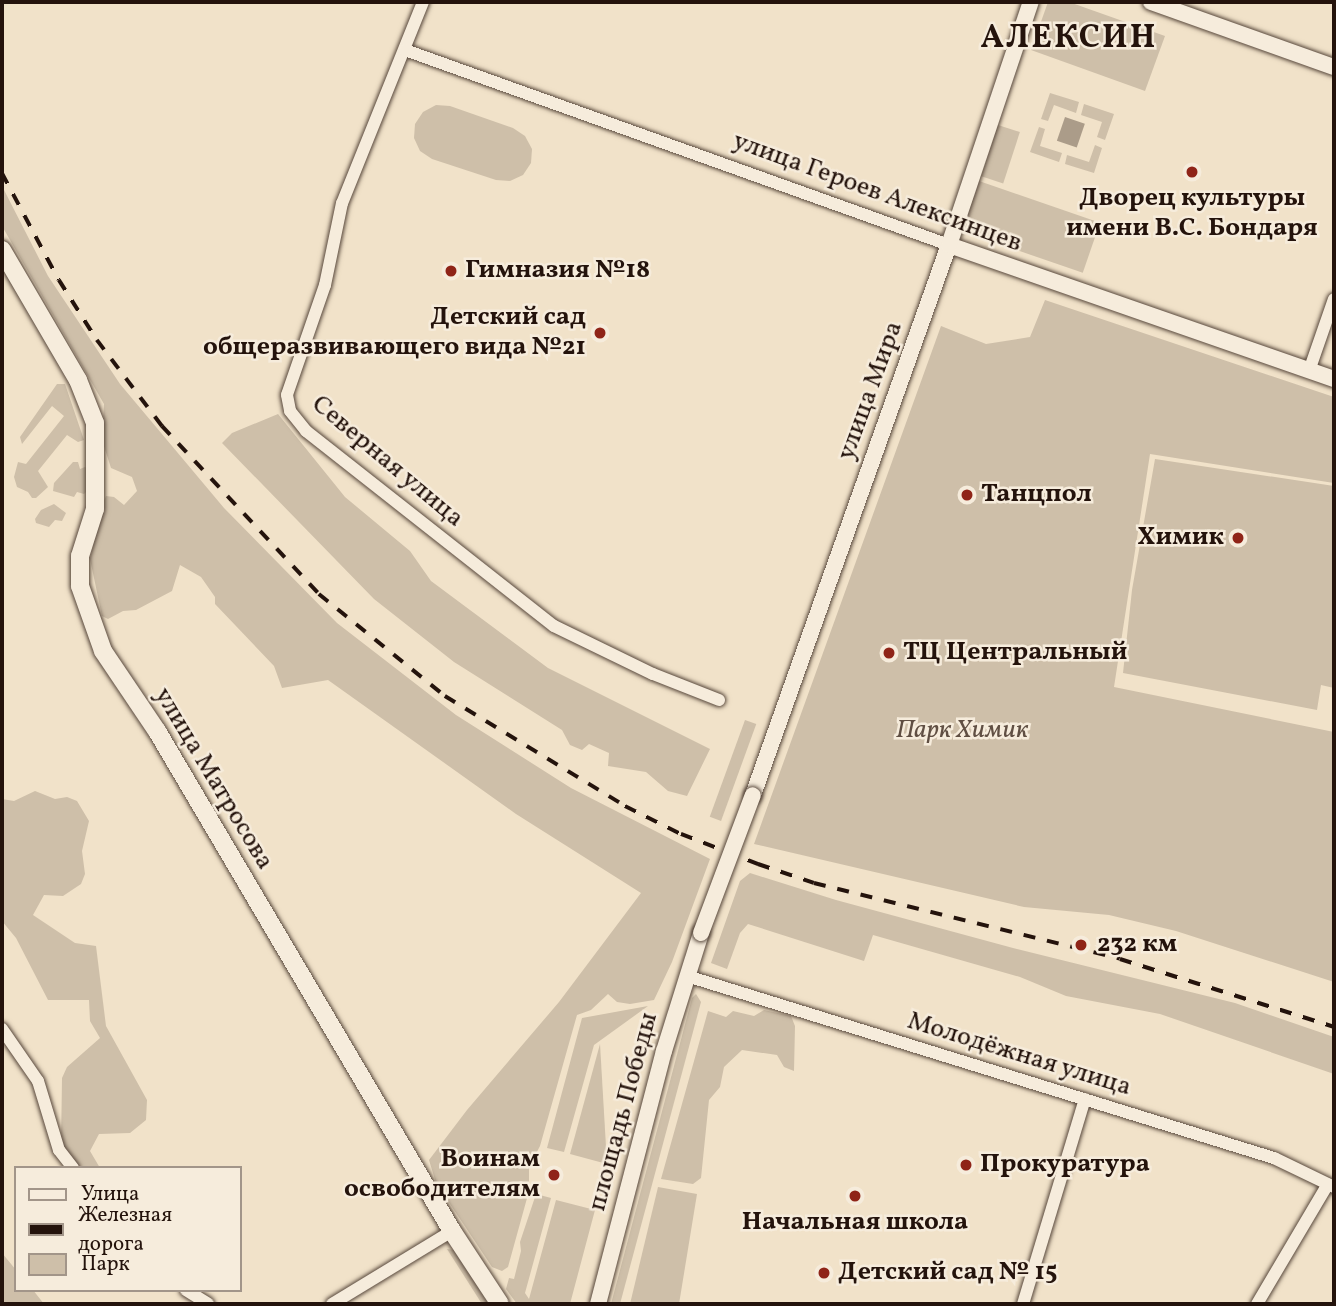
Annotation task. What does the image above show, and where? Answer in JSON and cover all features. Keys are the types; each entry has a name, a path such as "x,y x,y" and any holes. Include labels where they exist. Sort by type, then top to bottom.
{"main road":[{"name":"улица Матросова","path":"2,250 78,380 94,423 95,509 80,556 80,586 103,651 157,731 452,1231 500,1304"}],"street":[{"name":"Северная улица","path":"423,2 342,203 325,285 287,395 290,411 306,431 554,626 653,674 719,700"},
{"name":"улица Мира","path":"701,933 949,246 1031,2"},
{"path":"1150,2 1334,67"},
{"name":"улица Героев Алексинцев","path":"405,50 949,246 1334,379"},
{"path":"1309,371 1334,299"},
{"name":"площадь Победы","path":"598,1304 664,1051 701,933"},
{"name":"Молодёжная улица","path":"687,975 1274,1158 1331,1186"},
{"path":"2,1028 38,1081 59,1150 71,1166"},
{"path":"1023,1304 1085,1099"},
{"path":"1257,1304 1331,1186"},
{"path":"332,1304 452,1231"},
{"path":"189,1292 208,1304"}],"green space":[{"path":"1048,2 1069,2 1165,36 1145,91 1031,50"},
{"path":"1050,93 1079,102 1076,113 1054,105 1048,121 1041,119"},
{"path":"1084,104 1114,114 1105,140 1097,137 1102,122 1081,115"},
{"path":"436,105 450,106 513,128 525,136 532,149 531,163 523,175 510,181 496,180 432,159 420,151 414,138 415,124 423,112"},
{"path":"998,125 1020,132 1003,183 981,176"},
{"path":"1039,127 1045,129 1040,146 1062,153 1059,162 1030,152"},
{"path":"1095,145 1102,148 1094,173 1065,164 1067,155 1089,162"},
{"path":"979,181 1100,223 1083,273 962,231"},
{"path":"2,186 48,276 120,384 224,508 337,623 456,715 571,788 710,859 672,962 654,1000 630,1004 617,1002 608,994 591,1010 577,1015 540,1146 529,1167 529,1191 508,1267 502,1271 492,1267 436,1183 429,1160 467,1110 559,1002 641,893 516,814 328,680 282,688 274,666 215,604 215,597 201,577 180,565 172,591 136,610 123,611 108,619 102,616 90,559 103,503 106,496 114,497 124,505 137,491 132,477 111,468 102,440 104,404 2,226"},
{"name":"Парк Химик","path":"1045,300 1334,397 1334,483 1150,454 1114,687 1334,732 1334,982 1176,931 1109,915 1024,907 754,844 941,326 986,344 1030,337"},
{"path":"57,384 65,384 84,440 78,442 67,435 38,471 48,487 36,498 32,498 28,492 17,487 14,477 18,462 26,464 64,416 52,406 22,444 20,437"},
{"path":"278,414 345,497 410,551 431,581 548,668 710,749 687,796 668,791 646,772 608,766 609,753 589,744 582,750 570,745 562,730 454,662 374,599 222,443 232,433"},
{"name":"Химик","path":"1155,459 1334,486 1334,688 1321,685 1317,710 1123,673 1132,590"},
{"path":"73,462 78,462 80,469 85,467 89,470 88,490 84,494 77,492 74,497 53,491 54,483"},
{"path":"54,504 66,513 62,521 55,520 49,527 36,523 35,519 41,510"},
{"path":"745,720 756,724 721,821 710,817"},
{"path":"35,791 55,799 67,797 77,801 89,821 82,851 85,874 81,884 63,896 44,895 33,915 75,943 96,946 106,1026 147,1100 146,1120 130,1133 99,1134 90,1151 99,1166 76,1166 61,1145 62,1078 67,1067 100,1038 90,1021 89,1000 48,1000 16,938 2,921 2,799 14,801"},
{"path":"750,873 836,900 1013,948 1235,1003 1334,1037 1334,1074 1160,1014 1066,996 1020,977 873,935 864,961 748,924 740,933 727,969 711,963 740,881"},
{"path":"696,994 701,1002 620,1304 611,1304 692,998"},
{"path":"648,1006 594,1045 564,1152 547,1148 582,1018"},
{"path":"764,1010 791,1016 795,1026 794,1071 784,1067 777,1055 742,1050 724,1067 720,1087 709,1100 701,1178 693,1184 661,1179 708,1011 726,1017 733,1011 754,1016"},
{"path":"600,1044 607,1164 570,1154"},
{"path":"658,1187 697,1194 679,1304 630,1304"},
{"path":"536,1194 551,1198 525,1293 529,1299 556,1200 595,1210 570,1304 517,1304 506,1289 509,1278 514,1279 521,1251 520,1242"},
{"path":"447,1249 455,1250 490,1304 482,1304"},
{"path":"2,1253 14,1268 14,1292 35,1292 44,1304 2,1304"}],"shaded area":[{"path":"1065,117 1085,124 1077,147 1057,141"}],"railway":[{"path":"2,173 59,280 97,340 162,426 319,594 445,696 625,806 681,834 758,864 814,883 1120,959 1334,1027"}],"place":[{"name":"Дворец культуры имени В.С. Бондаря","path":"1192,172"},
{"name":"Гимназия №18","path":"451,271"},
{"name":"Детский сад общеразвивающего вида №21","path":"600,333"},
{"name":"Танцпол","path":"967,495"},
{"name":"Химик","path":"1238,538"},
{"name":"ТЦ Центральный","path":"889,653"},
{"name":"232 км","path":"1081,945"},
{"name":"Прокуратура","path":"966,1165"},
{"name":"Воинам освободителям","path":"554,1175"},
{"name":"Начальная школа","path":"855,1196"},
{"name":"Детский сад № 15","path":"824,1273"}],"district":[{"name":"АЛЕКСИН","path":"1069,40"}]}
